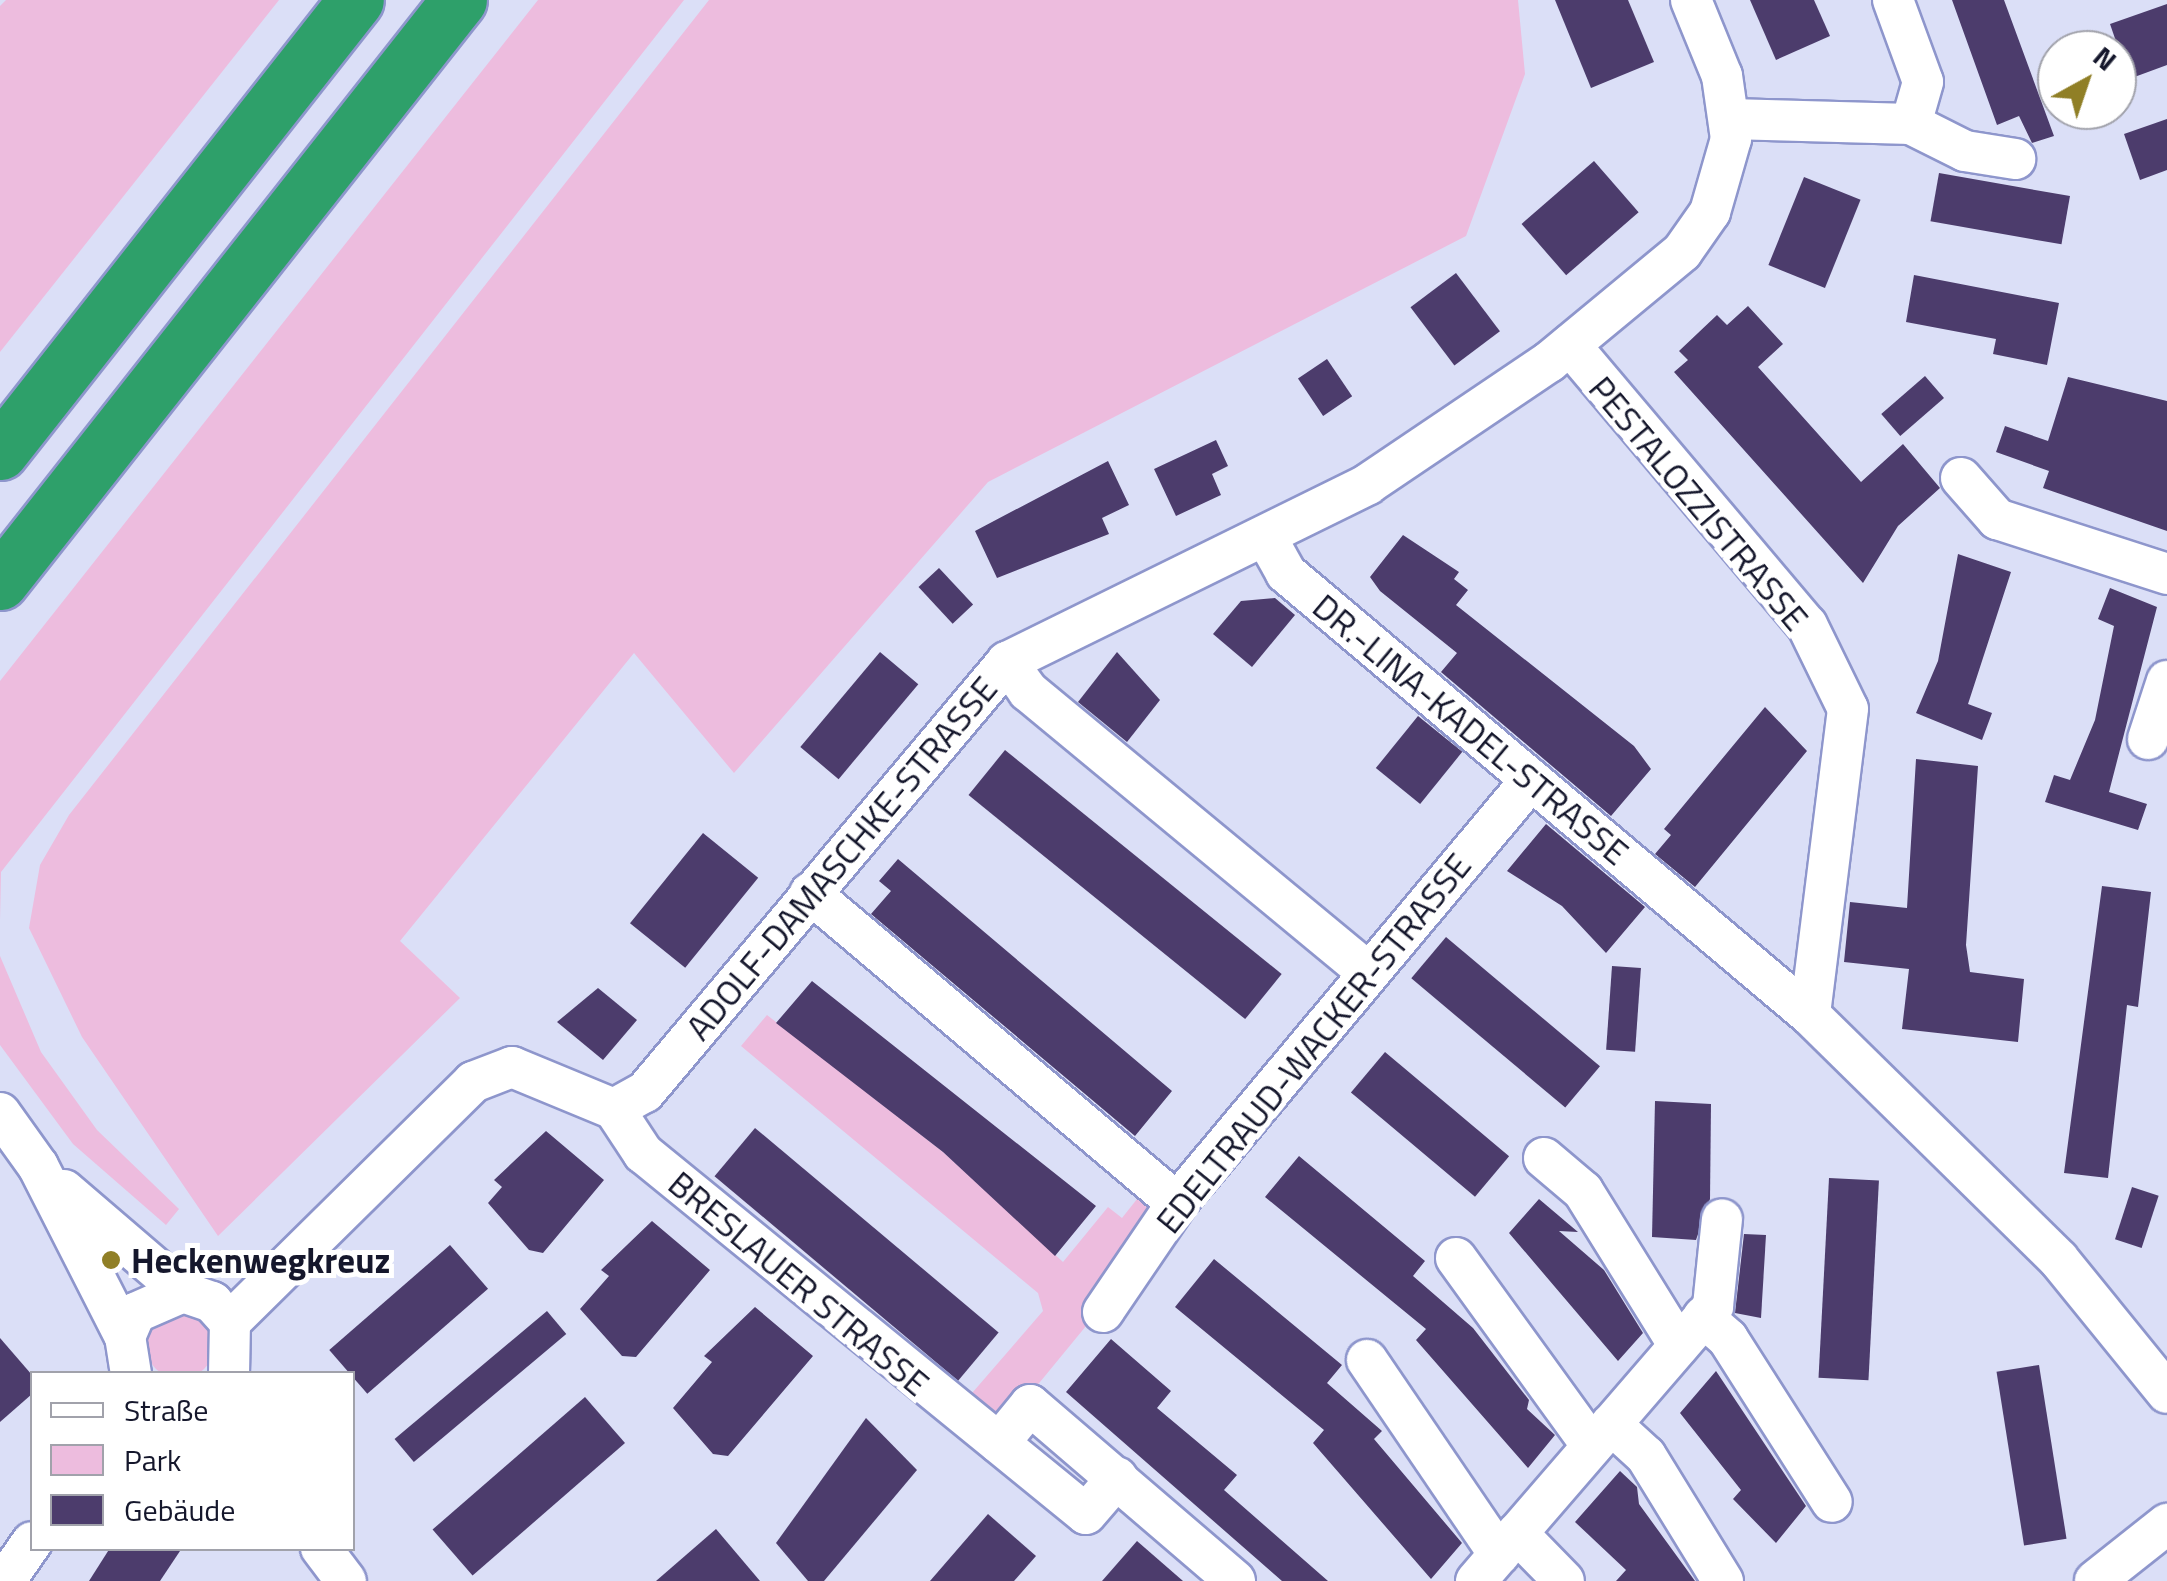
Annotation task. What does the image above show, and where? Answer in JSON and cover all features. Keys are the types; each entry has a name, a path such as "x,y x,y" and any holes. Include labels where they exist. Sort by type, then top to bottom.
{"highway":[{"path":"0,452 356,0"},
{"path":"0,582 459,0"}],"street":[{"name":"ADOLF-DAMASCHKE-STRASSE","path":"614,1109 644,1092 1006,662 1368,484 1570,345 1691,238 1726,170 1730,119 1691,0"},
{"path":"1894,0 1923,82 1911,124"},
{"path":"1730,119 1911,124 1965,150 2015,160"},
{"name":"PESTALOZZISTRASSE","path":"1570,345 1807,625 1848,709 1810,1015"},
{"path":"1961,478 1997,518 2167,574"},
{"name":"DR.-LINA-KADEL-STRASSE","path":"1266,537 1286,573 1810,1015"},
{"path":"1006,662 1028,691 1369,973"},
{"path":"2148,739 2167,681"},
{"name":"EDELTRAUD-WACKER-STRASSE","path":"1103,1312 1178,1203 1531,780"},
{"path":"810,893 1178,1203"},
{"path":"1810,1015 2059,1260 2167,1393"},
{"path":"38,1166 182,1292 212,1302 233,1358 473,1082 512,1066 614,1109"},
{"name":"BRESLAUER STRASSE","path":"614,1109 643,1153 999,1443 1030,1405 1235,1581"},
{"path":"0,1113 38,1166 128,1355"},
{"path":"1544,1158 1583,1192 1698,1323 1728,1339 1832,1502"},
{"path":"1497,1556 1698,1323 1722,1219"},
{"path":"1456,1258 1601,1435 1646,1456 1723,1581"},
{"path":"128,1355 145,1304 182,1292"},
{"path":"1367,1360 1497,1556 1564,1581"},
{"path":"2096,1581 2167,1524"},
{"path":"323,1551 346,1581"}],"green space":[{"path":"6,0 279,0 0,352 0,6"},
{"path":"538,0 684,0 1,872 0,921 0,681"},
{"path":"709,0 1518,0 1525,74 1466,236 988,482 734,773 634,653 400,941 460,998 218,1236 82,1037 29,928 40,865 69,815"},
{"path":"0,956 41,1052 97,1130 179,1209 166,1225 73,1144 0,1045"},
{"path":"767,1015 943,1152 1063,1262 1108,1207 1122,1218 1141,1194 1150,1207 1149,1221 1087,1296 1100,1309 1013,1415 1001,1421 966,1400 1043,1311 1038,1293 741,1046"},
{"path":"167,1313 193,1313 212,1332 212,1358 201,1371 159,1371 148,1358 148,1332"}],"building":[{"path":"1555,0 1628,0 1654,62 1591,88"},
{"path":"1750,0 1814,0 1830,36 1776,60"},
{"path":"1952,0 2004,0 2037,90 2037,130 2052,130 2054,136 2032,143 2019,116 1997,125"},
{"path":"2167,4 2167,65 2137,76 2137,30 2112,30 2110,24"},
{"path":"2167,119 2167,170 2140,180 2124,134"},
{"path":"1594,161 1639,212 1566,275 1522,224"},
{"path":"1939,173 2070,196 2061,244 1930,221"},
{"path":"1804,177 1861,200 1825,288 1768,265"},
{"path":"1456,273 1500,331 1454,366 1410,307"},
{"path":"1914,275 2059,303 2047,365 1993,354 1996,339 1906,322"},
{"path":"1748,306 1783,344 1758,367 1861,482 1903,444 1940,488 1898,526 1863,583 1674,372 1688,360 1679,351 1717,315 1727,325"},
{"path":"1327,359 1352,396 1323,416 1298,379"},
{"path":"1925,376 1944,398 1900,436 1881,414"},
{"path":"2068,377 2167,401 2167,531 2043,488 2049,471 1996,452 2005,426 2048,441"},
{"path":"1216,440 1228,466 1212,474 1221,495 1176,516 1154,469"},
{"path":"1108,461 1129,505 1102,518 1109,534 997,578 975,531"},
{"path":"1403,535 1459,572 1454,579 1468,590 1456,605 1634,746 1651,769 1611,816 1441,672 1457,653 1380,591 1370,577"},
{"path":"1958,554 2011,572 1968,704 1992,713 1982,740 1916,713 1938,661"},
{"path":"939,568 973,605 953,624 919,587"},
{"path":"2110,588 2157,607 2109,792 2147,804 2138,830 2045,802 2054,775 2070,780 2095,720 2114,626 2098,619"},
{"path":"1275,598 1295,615 1252,667 1213,634 1241,601"},
{"path":"880,652 918,684 839,779 800,747"},
{"path":"1117,652 1160,700 1127,742 1078,702"},
{"path":"1765,707 1807,751 1695,887 1655,854 1671,835 1664,829"},
{"path":"1418,716 1462,752 1420,804 1376,768"},
{"path":"1005,750 1282,974 1245,1019 968,795"},
{"path":"1916,759 1978,766 1966,945 1970,972 2024,979 2018,1042 1902,1029 1909,969 1844,962 1850,902 1907,908"},
{"path":"1546,824 1645,907 1606,953 1562,906 1507,871"},
{"path":"703,833 758,878 685,968 630,923"},
{"path":"898,859 1172,1091 1135,1136 871,914 891,891 879,881"},
{"path":"2102,886 2151,892 2138,1007 2127,1005 2108,1178 2064,1173"},
{"path":"1446,937 1600,1066 1565,1108 1411,978"},
{"path":"1612,966 1641,968 1635,1052 1606,1050"},
{"path":"812,981 1096,1206 1055,1256 943,1152 776,1023"},
{"path":"598,988 637,1020 603,1060 557,1022"},
{"path":"1385,1052 1509,1156 1475,1197 1351,1093"},
{"path":"1655,1101 1711,1104 1710,1199 1696,1240 1652,1237"},
{"path":"755,1128 999,1332 958,1381 715,1176"},
{"path":"546,1131 604,1180 543,1253 529,1250 488,1203 502,1187 494,1180"},
{"path":"1299,1156 1425,1261 1413,1276 1473,1328 1529,1400 1527,1409 1555,1435 1528,1468 1416,1340 1426,1329 1265,1197"},
{"path":"1829,1178 1879,1181 1868,1380 1819,1378"},
{"path":"2132,1187 2159,1196 2142,1248 2115,1239"},
{"path":"1539,1199 1578,1232 1559,1231 1604,1270 1643,1333 1618,1361 1509,1233"},
{"path":"652,1221 710,1270 636,1357 622,1356 580,1309 609,1276 601,1270"},
{"path":"1744,1234 1766,1235 1761,1318 1735,1313"},
{"path":"450,1245 488,1289 367,1394 355,1380 355,1371 348,1371 329,1350"},
{"path":"1214,1259 1342,1365 1327,1383 1382,1431 1374,1439 1462,1543 1431,1579 1313,1443 1324,1430 1175,1307"},
{"path":"755,1307 813,1356 728,1456 713,1454 673,1408 712,1362 704,1356"},
{"path":"547,1311 566,1334 414,1462 395,1439"},
{"path":"0,1338 30,1373 30,1396 0,1422"},
{"path":"1111,1339 1171,1391 1157,1408 1237,1475 1224,1490 1328,1581 1282,1581 1066,1392"},
{"path":"2039,1365 2067,1539 2024,1546 1997,1372"},
{"path":"1716,1371 1806,1506 1776,1543 1733,1499 1741,1490 1680,1413"},
{"path":"585,1397 625,1443 473,1576 433,1530"},
{"path":"866,1418 917,1470 824,1581 808,1581 776,1543"},
{"path":"1620,1471 1637,1487 1639,1504 1695,1581 1616,1581 1626,1570 1575,1522"},
{"path":"988,1514 1036,1556 1014,1581 930,1581"},
{"path":"716,1529 760,1581 656,1581"},
{"path":"1137,1541 1183,1581 1102,1581"},
{"path":"108,1551 180,1551 160,1581 89,1581"}],"place":[{"name":"Heckenwegkreuz","path":"111,1260"}]}
